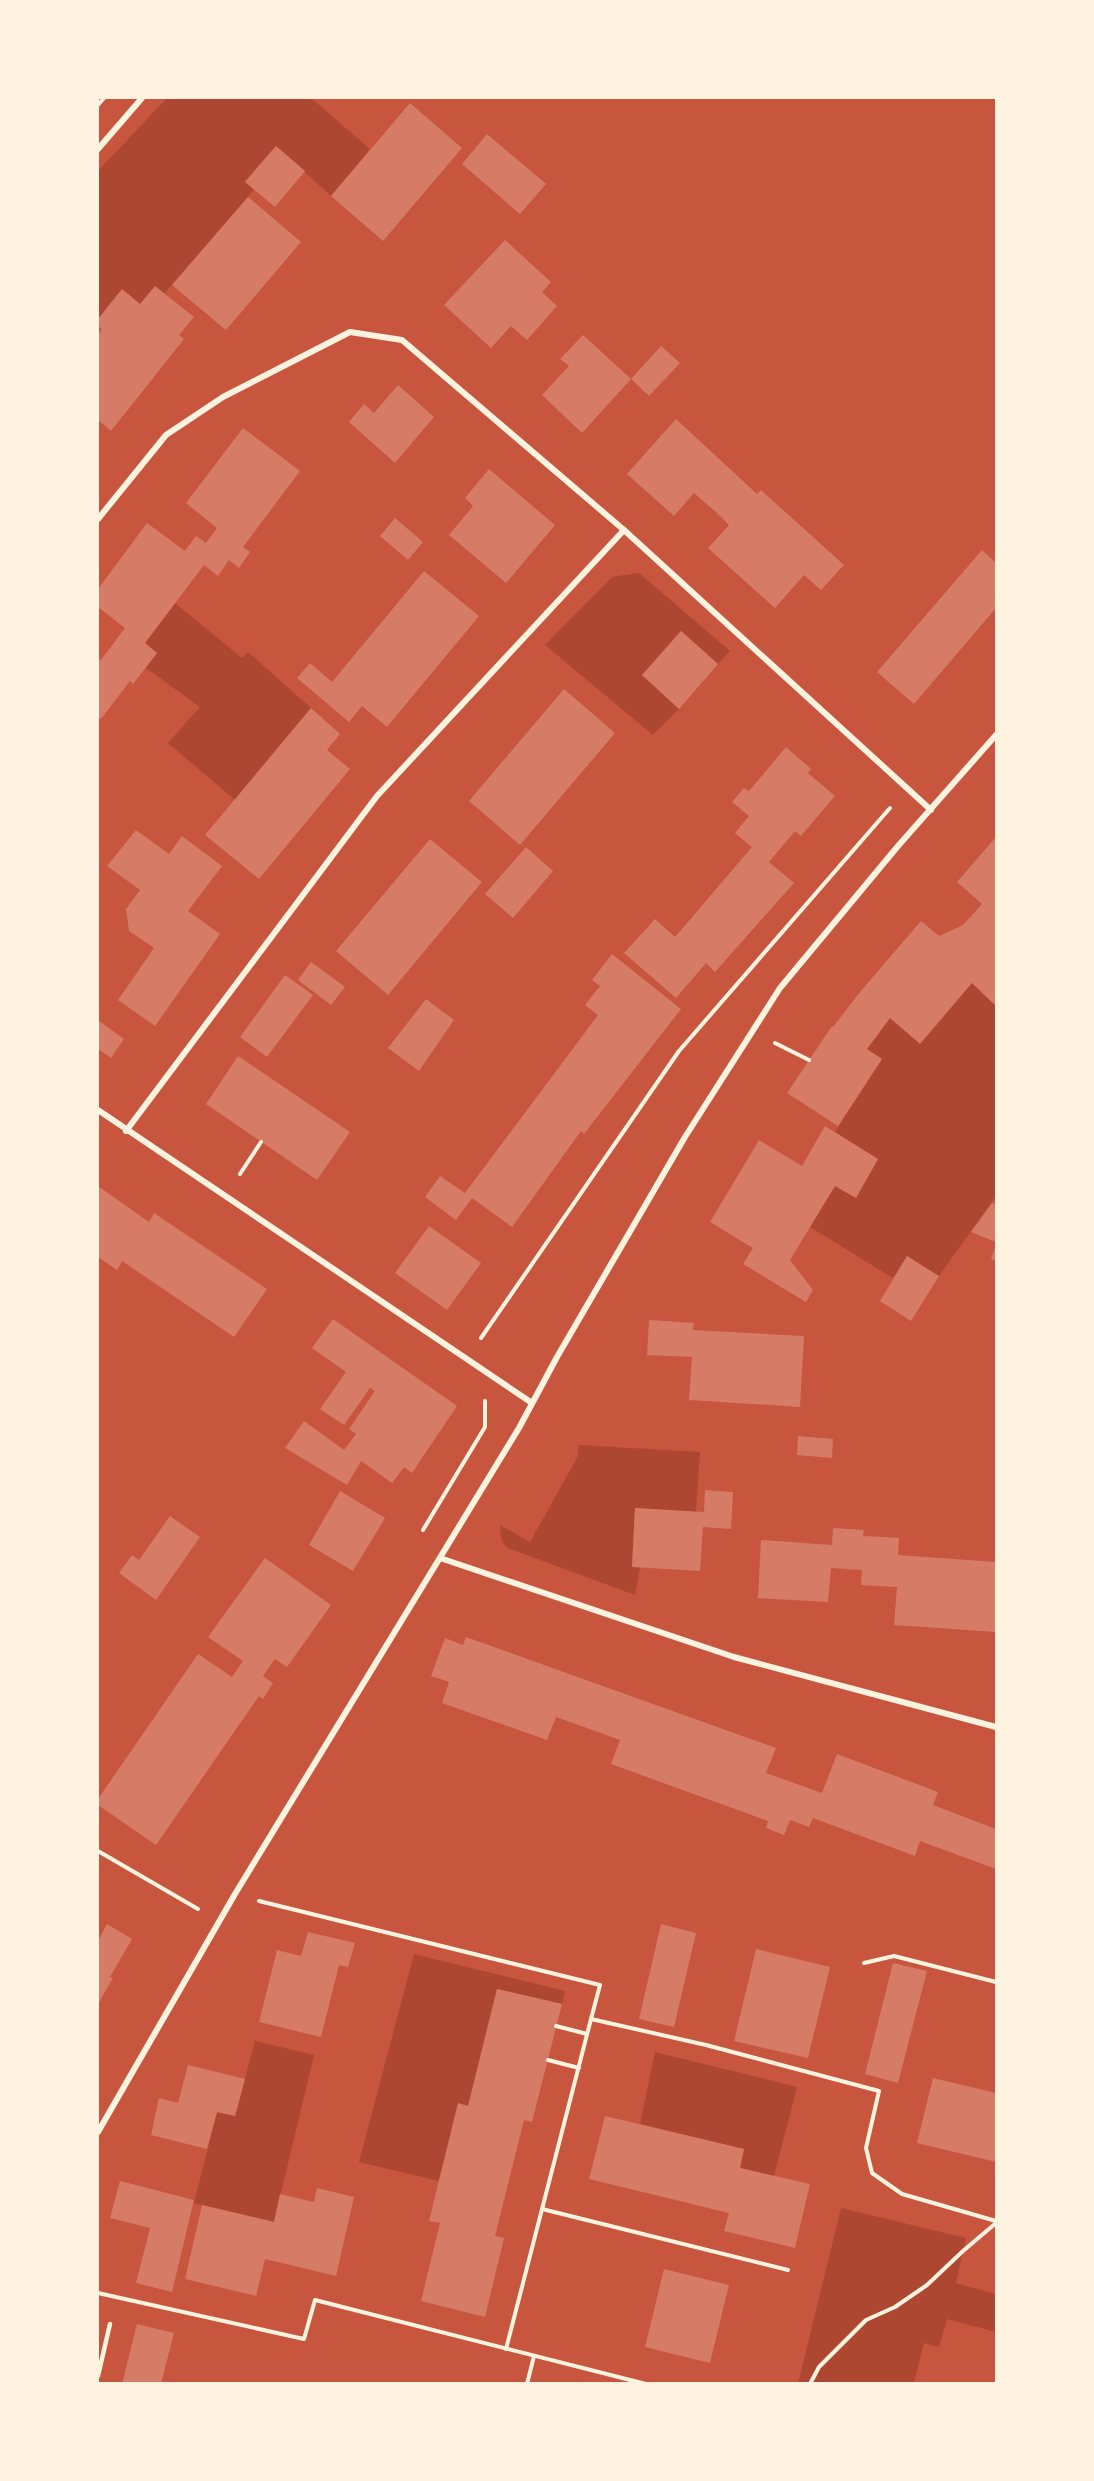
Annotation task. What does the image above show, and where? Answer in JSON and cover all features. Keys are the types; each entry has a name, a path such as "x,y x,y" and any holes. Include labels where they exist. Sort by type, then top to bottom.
{"street":[{"path":"98,149 142,98"},
{"path":"98,519 166,435 223,397 350,332 402,340 624,530 931,810"},
{"path":"126,1131 377,796 624,530"},
{"path":"98,2132 219,1922 532,1403 685,1137 780,988 996,735"},
{"path":"98,1110 532,1403"},
{"path":"440,1558 734,1657 996,1727"}],"lane":[{"path":"98,2376 110,2324"}],"path":[{"path":"98,105 105,98"},
{"path":"467,1360 679,1051 907,789"},
{"path":"772,1041 809,1060"},
{"path":"237,1178 261,1142"},
{"path":"418,1539 485,1427 485,1400 478,1395"},
{"path":"98,1851 219,1922"},
{"path":"236,1894 600,1985 506,2349"},
{"path":"864,1963 894,1956 996,1982"},
{"path":"591,2019 706,2045 879,2091 866,2148 872,2173 902,2194 996,2222"},
{"path":"556,2026 587,2034"},
{"path":"548,2060 579,2068"},
{"path":"542,2209 788,2270"},
{"path":"810,2384 819,2367 866,2320 896,2307 927,2285 996,2222"},
{"path":"98,2293 304,2338 315,2300 646,2384"},
{"path":"527,2384 534,2356"}],"shaded area":[{"path":"167,98 311,98 370,149 331,196 276,146 245,181 254,189 248,197 164,294 140,304 122,289 98,319 98,171"},
{"path":"639,573 730,651 718,664 681,631 642,675 679,709 653,735 545,645 612,577"},
{"path":"175,603 242,658 248,652 311,708 235,800 168,743 200,707 146,668 157,653 145,643"},
{"path":"972,983 996,1006 996,1196 939,1276 907,1257 893,1278 810,1227 835,1186 865,1181 878,1160 835,1132 882,1059 867,1049 890,1018 921,1043"},
{"path":"579,1445 700,1452 696,1512 635,1508 632,1567 640,1567 635,1595 508,1548 501,1538 500,1525 530,1542 578,1456"},
{"path":"414,1954 565,1991 562,2004 497,1989 468,2106 459,2103 439,2181 359,2162"},
{"path":"255,2041 314,2055 274,2222 194,2203 217,2112 235,2116"},
{"path":"655,2052 797,2087 774,2176 740,2168 744,2149 640,2124"},
{"path":"841,2208 966,2238 956,2283 996,2294 996,2332 947,2319 939,2347 924,2343 914,2383 798,2384"}],"building":[{"path":"410,103 462,148 383,241 331,196"},
{"path":"487,134 546,184 520,214 462,164"},
{"path":"276,146 305,171 275,207 245,182"},
{"path":"248,197 301,242 226,330 172,285"},
{"path":"505,240 551,282 542,292 557,306 527,340 511,326 491,348 444,305"},
{"path":"155,286 194,317 179,335 184,339 111,431 98,420 98,335 102,329 98,326 98,319 122,289 140,304"},
{"path":"583,335 631,379 582,433 542,395 569,366 560,359"},
{"path":"661,346 680,363 649,396 631,379"},
{"path":"398,385 434,417 395,463 349,422 364,404 374,413"},
{"path":"676,419 757,494 761,490 844,565 821,590 804,575 775,608 708,548 729,525 717,513 694,493 674,516 627,474"},
{"path":"243,428 300,471 243,547 250,552 239,568 229,560 218,576 204,565 145,643 157,653 133,684 130,681 101,719 98,717 98,657 101,660 125,628 98,607 98,589 147,523 185,551 196,536 206,543 217,528 186,503"},
{"path":"489,469 555,525 506,583 449,535 473,506 465,498"},
{"path":"395,518 423,542 408,560 380,536"},
{"path":"982,550 996,563 996,593 994,595 996,608 914,704 877,672"},
{"path":"424,571 479,616 387,727 362,706 349,722 297,678 310,663 332,682"},
{"path":"681,631 718,664 679,709 642,675"},
{"path":"564,689 615,733 520,845 469,801"},
{"path":"311,708 340,734 327,750 350,769 259,879 205,835"},
{"path":"786,747 811,769 808,773 835,796 801,836 795,831 769,862 794,883 715,972 706,963 676,998 624,953 655,919 675,937 752,847 735,833 749,816 732,802 744,788 749,791"},
{"path":"136,830 169,854 182,836 222,866 188,911 220,934 155,1026 118,1000 154,948 129,931 126,909 140,890 107,866"},
{"path":"996,837 996,1006 972,983 920,1044 890,1018 867,1049 882,1059 838,1126 787,1093 832,1026 921,921 939,936 963,925 982,904 957,882"},
{"path":"430,839 482,882 388,995 336,951"},
{"path":"526,847 553,871 513,918 485,894"},
{"path":"612,954 681,1009 584,1134 581,1131 512,1227 472,1198 456,1220 425,1197 440,1176 465,1193 598,1015 585,1005 600,986 592,980"},
{"path":"311,962 345,987 331,1005 298,980"},
{"path":"285,975 313,995 267,1057 240,1037"},
{"path":"426,999 454,1020 419,1071 388,1048"},
{"path":"98,1020 124,1039 111,1058 98,1049"},
{"path":"238,1056 350,1132 317,1180 206,1104"},
{"path":"825,1126 878,1159 856,1198 835,1186 790,1260 813,1290 806,1302 743,1264 753,1248 710,1222 759,1140 802,1166"},
{"path":"98,1186 149,1222 154,1213 267,1289 234,1337 122,1261 117,1270 98,1257"},
{"path":"992,1203 996,1204 996,1242 971,1232"},
{"path":"429,1226 481,1263 447,1310 395,1273"},
{"path":"996,1245 996,1261 991,1259"},
{"path":"907,1256 939,1276 911,1321 880,1301"},
{"path":"333,1319 457,1406 412,1473 404,1467 392,1483 361,1461 347,1485 285,1448 304,1421 344,1450 356,1434 349,1429 375,1391 370,1388 344,1425 320,1409 346,1372 312,1348"},
{"path":"649,1320 694,1323 693,1330 804,1336 800,1407 689,1400 692,1357 647,1355"},
{"path":"798,1436 833,1439 832,1458 797,1455"},
{"path":"705,1490 733,1492 731,1529 703,1527 700,1571 632,1567 635,1508 704,1512"},
{"path":"340,1491 385,1518 353,1571 309,1545"},
{"path":"170,1516 200,1537 156,1600 119,1573 132,1555 139,1560"},
{"path":"833,1528 864,1530 863,1536 899,1538 898,1555 996,1562 996,1632 894,1625 897,1587 861,1585 862,1570 831,1568 828,1602 758,1598 761,1540 832,1545"},
{"path":"265,1558 331,1605 287,1667 275,1659 263,1676 273,1683 263,1699 259,1696 156,1845 98,1805 98,1799 198,1654 232,1677 243,1661 208,1637"},
{"path":"466,1637 776,1748 766,1773 822,1793 837,1754 938,1792 933,1805 996,1829 996,1869 920,1841 915,1856 813,1818 809,1827 790,1820 784,1835 766,1828 768,1821 611,1764 620,1740 556,1717 547,1740 442,1703 449,1682 431,1676 445,1638 463,1645"},
{"path":"107,1924 132,1939 110,1977 113,1978 98,2004 98,1941"},
{"path":"661,1924 696,1933 674,2027 639,2019"},
{"path":"308,1932 355,1943 348,1967 339,1965 321,2037 259,2022 277,1950 301,1956"},
{"path":"756,1949 830,1967 808,2058 734,2041"},
{"path":"893,1963 927,1971 898,2083 865,2074"},
{"path":"497,1989 562,2004 532,2122 524,2120 495,2236 504,2238 485,2317 421,2301 440,2223 429,2221 458,2103 468,2106"},
{"path":"188,2065 245,2079 235,2116 217,2112 207,2149 151,2135 159,2098 178,2103"},
{"path":"933,2078 996,2093 996,2162 917,2143"},
{"path":"605,2116 744,2149 740,2168 810,2184 795,2248 724,2231 729,2213 589,2179"},
{"path":"120,2181 194,2200 172,2292 136,2283 150,2228 110,2218"},
{"path":"317,2188 354,2197 336,2276 265,2259 256,2296 185,2279 202,2205 274,2222 280,2194 314,2202"},
{"path":"664,2269 729,2285 710,2363 645,2347"},
{"path":"137,2324 174,2333 161,2384 122,2384"}]}
